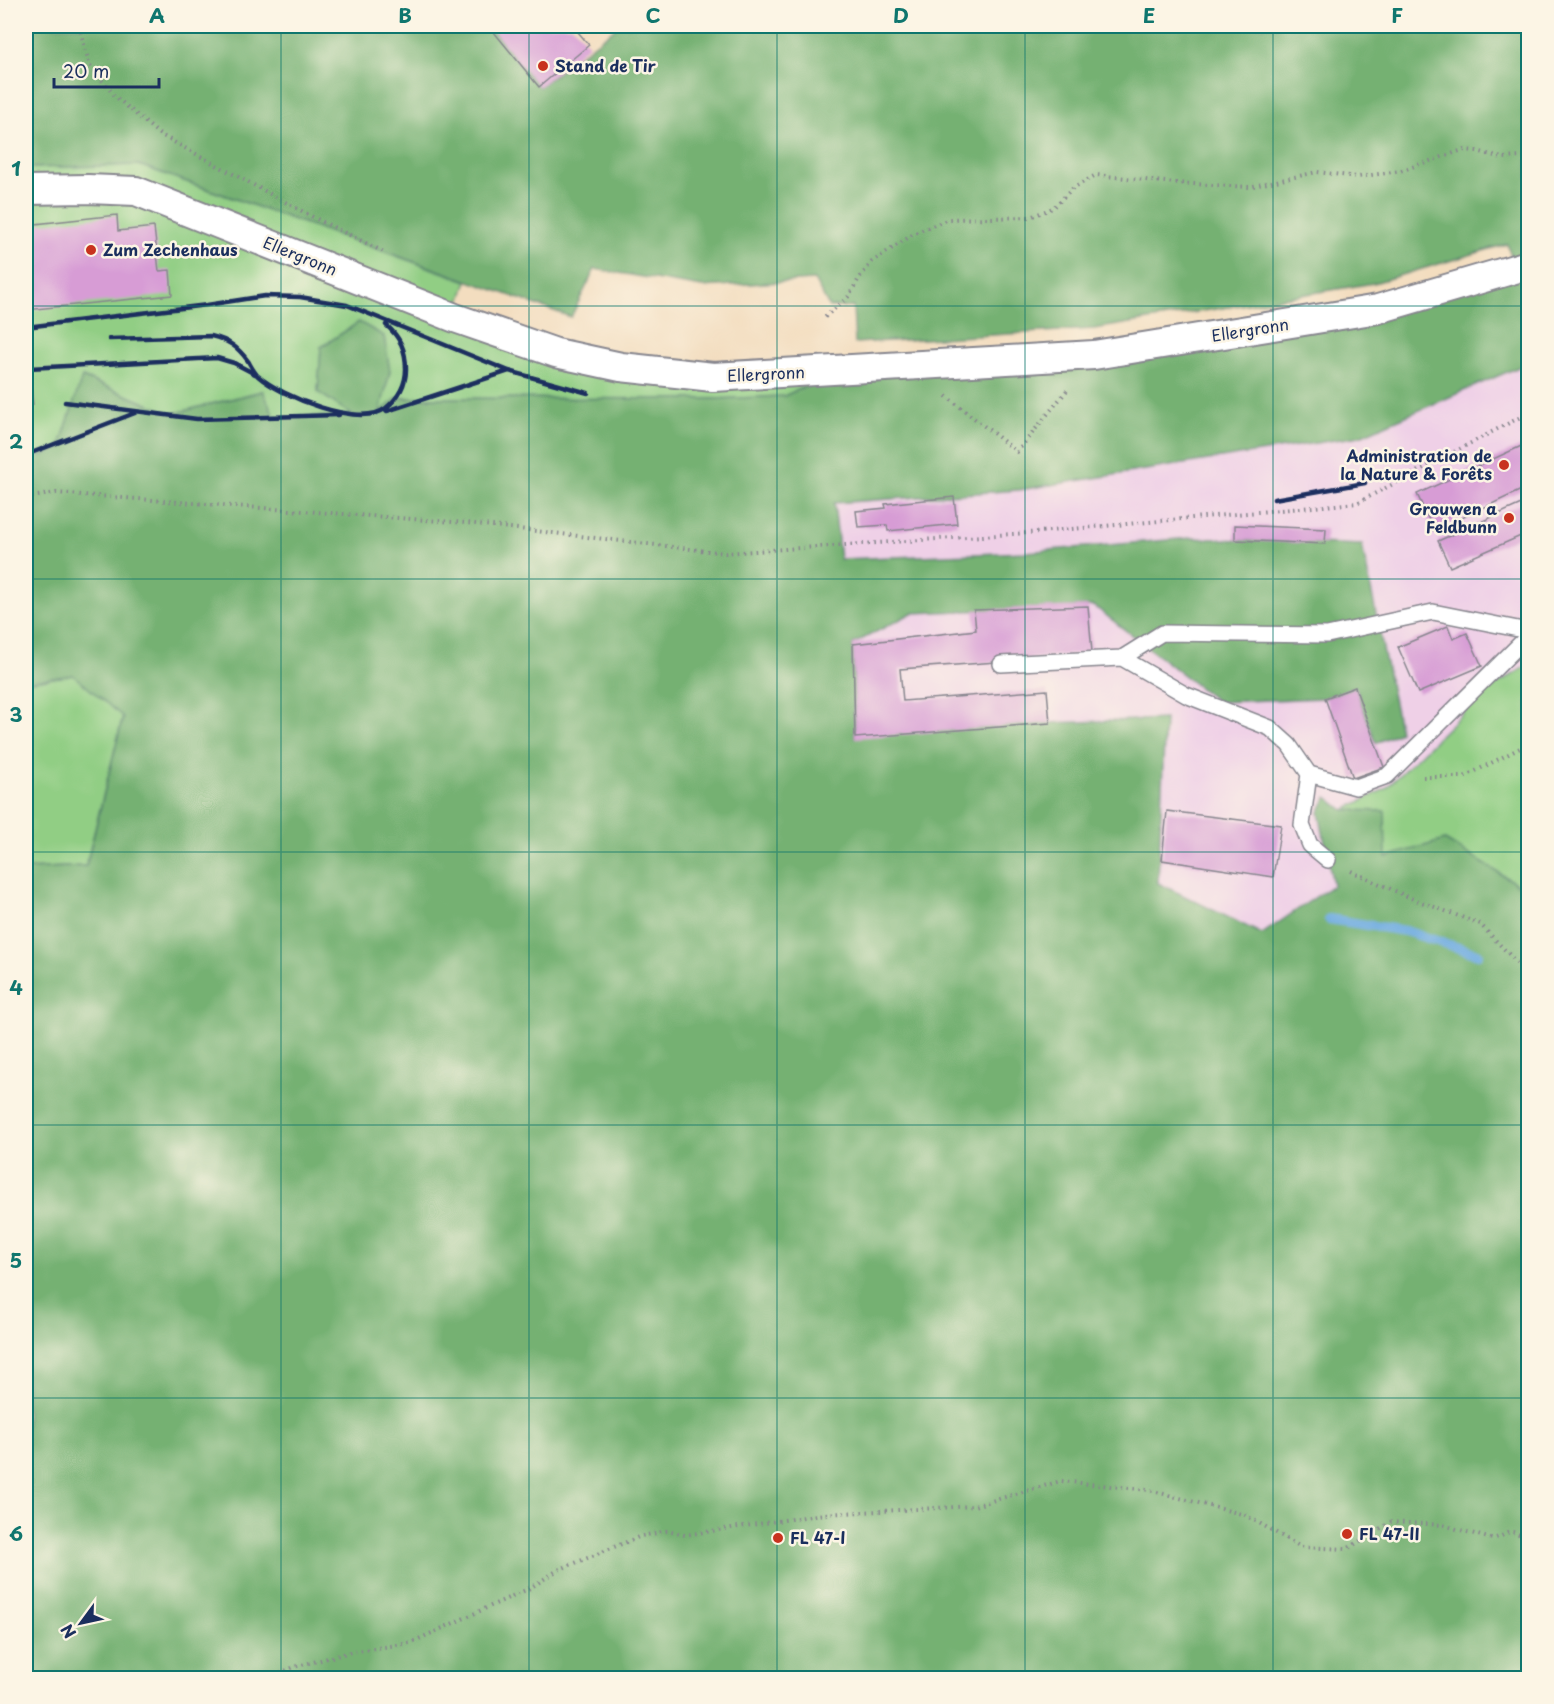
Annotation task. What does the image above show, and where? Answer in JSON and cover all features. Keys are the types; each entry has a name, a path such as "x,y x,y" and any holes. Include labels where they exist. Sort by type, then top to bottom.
{"street":[{"name":"Ellergronn","path":"26,190 136,191 455,318 556,353 621,367 713,376 1094,355 1378,309 1528,265"}],"lane":[{"path":"1001,664 1122,658 1162,633 1327,635 1433,612 1528,631"},
{"path":"1122,658 1186,695 1270,728 1289,745 1309,774 1356,787 1387,776 1528,636"},
{"path":"1309,774 1302,825 1310,845 1328,860"}],"path":[{"path":"80,26 90,66 116,97 159,134 313,217 404,261 392,292"},
{"path":"825,317 849,297 872,262 915,233 949,219 1030,217 1053,208 1073,188 1096,175 1174,183 1249,187 1317,172 1358,177 1400,171 1463,150 1477,151 1502,158 1524,157 1528,154"},
{"path":"909,366 1017,452 1094,355"},
{"path":"26,498 56,493 467,523 725,553 1028,533 1357,503 1528,412"},
{"path":"1387,776 1464,777 1528,744"},
{"path":"1328,860 1413,899 1480,924 1528,974"},
{"path":"269,1678 294,1667 351,1652 410,1643 530,1588 558,1570 641,1536 668,1531 685,1535 824,1514 974,1506 1061,1481 1149,1490 1245,1515 1301,1547 1347,1550 1390,1522 1443,1525 1492,1539 1514,1531 1528,1539"}],"shaded area":[{"path":"1528,363 1528,665 1482,694 1385,789 1344,810 1327,797 1319,812 1333,885 1262,934 1158,883 1165,719 1050,723 855,738 853,644 911,613 1094,606 1218,702 1355,687 1376,743 1362,545 1191,538 1026,552 840,559 834,503 1019,490 1360,436"}],"green space":[{"path":"26,26 489,26 539,87 618,26 1528,26 1528,363 1360,436 1019,490 834,503 840,559 1026,552 1191,538 1362,545 1400,732 1376,743 1355,687 1325,698 1218,702 1094,606 912,613 853,644 855,737 1050,723 1165,719 1158,883 1262,934 1333,885 1319,812 1327,797 1344,810 1385,811 1386,857 1445,840 1525,889 1528,888 1528,1678 26,1678 26,869 86,866 123,717 73,675 26,682 26,508 34,505 26,488 26,461 59,449 82,377 172,414 263,391 275,418 352,415 318,392 321,347 359,322 384,336 390,371 380,412 397,398 715,399 784,396 840,371 1094,355 1515,269 1507,244 1374,283 1094,329 855,343 853,307 829,307 814,280 702,287 595,269 571,317 139,165 26,168"},
{"path":"139,165 467,281 455,318 556,353 840,371 784,396 715,399 398,398 379,413 390,371 321,347 318,392 354,415 275,418 262,391 172,414 83,377 59,449 26,461 26,168"},
{"path":"1528,665 1528,888 1525,889 1445,840 1386,858 1344,810 1385,789 1482,694"},
{"path":"73,675 123,716 86,866 26,869 26,682"}],"building":[{"name":"Stand de Tir","path":"489,26 573,26 589,45 539,87"},
{"name":"Zum Zechenhaus","path":"117,215 118,231 154,227 159,271 170,270 172,295 26,310 26,225"},
{"path":"27,347 33,405 26,405"},
{"path":"1528,368 1528,387 1522,371"},
{"name":"Administration de la Nature & Forêts","path":"1528,443 1528,487 1434,531 1417,494"},
{"path":"954,497 957,524 888,531 887,525 858,527 856,511 886,508 885,504"},
{"name":"Grouwen a Feldbunn","path":"1528,501 1528,546 1523,535 1450,567 1438,541"},
{"path":"1235,525 1326,529 1325,544 1235,540"},
{"path":"1088,606 1092,652 900,669 903,701 1047,690 1050,723 855,738 853,644 976,630 974,610"},
{"path":"1448,626 1453,639 1467,633 1482,666 1418,693 1398,647"},
{"path":"1355,687 1384,767 1353,778 1325,698"},
{"path":"1167,811 1281,825 1273,877 1162,860"}],"waterway":[{"path":"1329,919 1405,931 1478,954"}],"railway":[{"path":"26,327 265,296 300,297 347,305 509,371 588,393"},
{"path":"109,339 211,336 228,342 236,348 258,376 269,384 321,407 358,415 374,413 386,408 398,396 405,381 403,350 395,334 386,325"},
{"path":"29,368 217,358 234,363 255,374"},
{"path":"387,411 509,371"},
{"path":"65,402 197,419 339,415"},
{"path":"26,455 135,413"},
{"path":"1274,499 1365,483"}],"place":[{"name":"Stand de Tir","path":"543,66"},
{"name":"Zum Zechenhaus","path":"91,250"},
{"name":"Administration de la Nature & Forêts","path":"1504,465"},
{"name":"Grouwen a Feldbunn","path":"1509,518"},
{"name":"FL 47-II","path":"1347,1534"},
{"name":"FL 47-I","path":"778,1538"}]}
